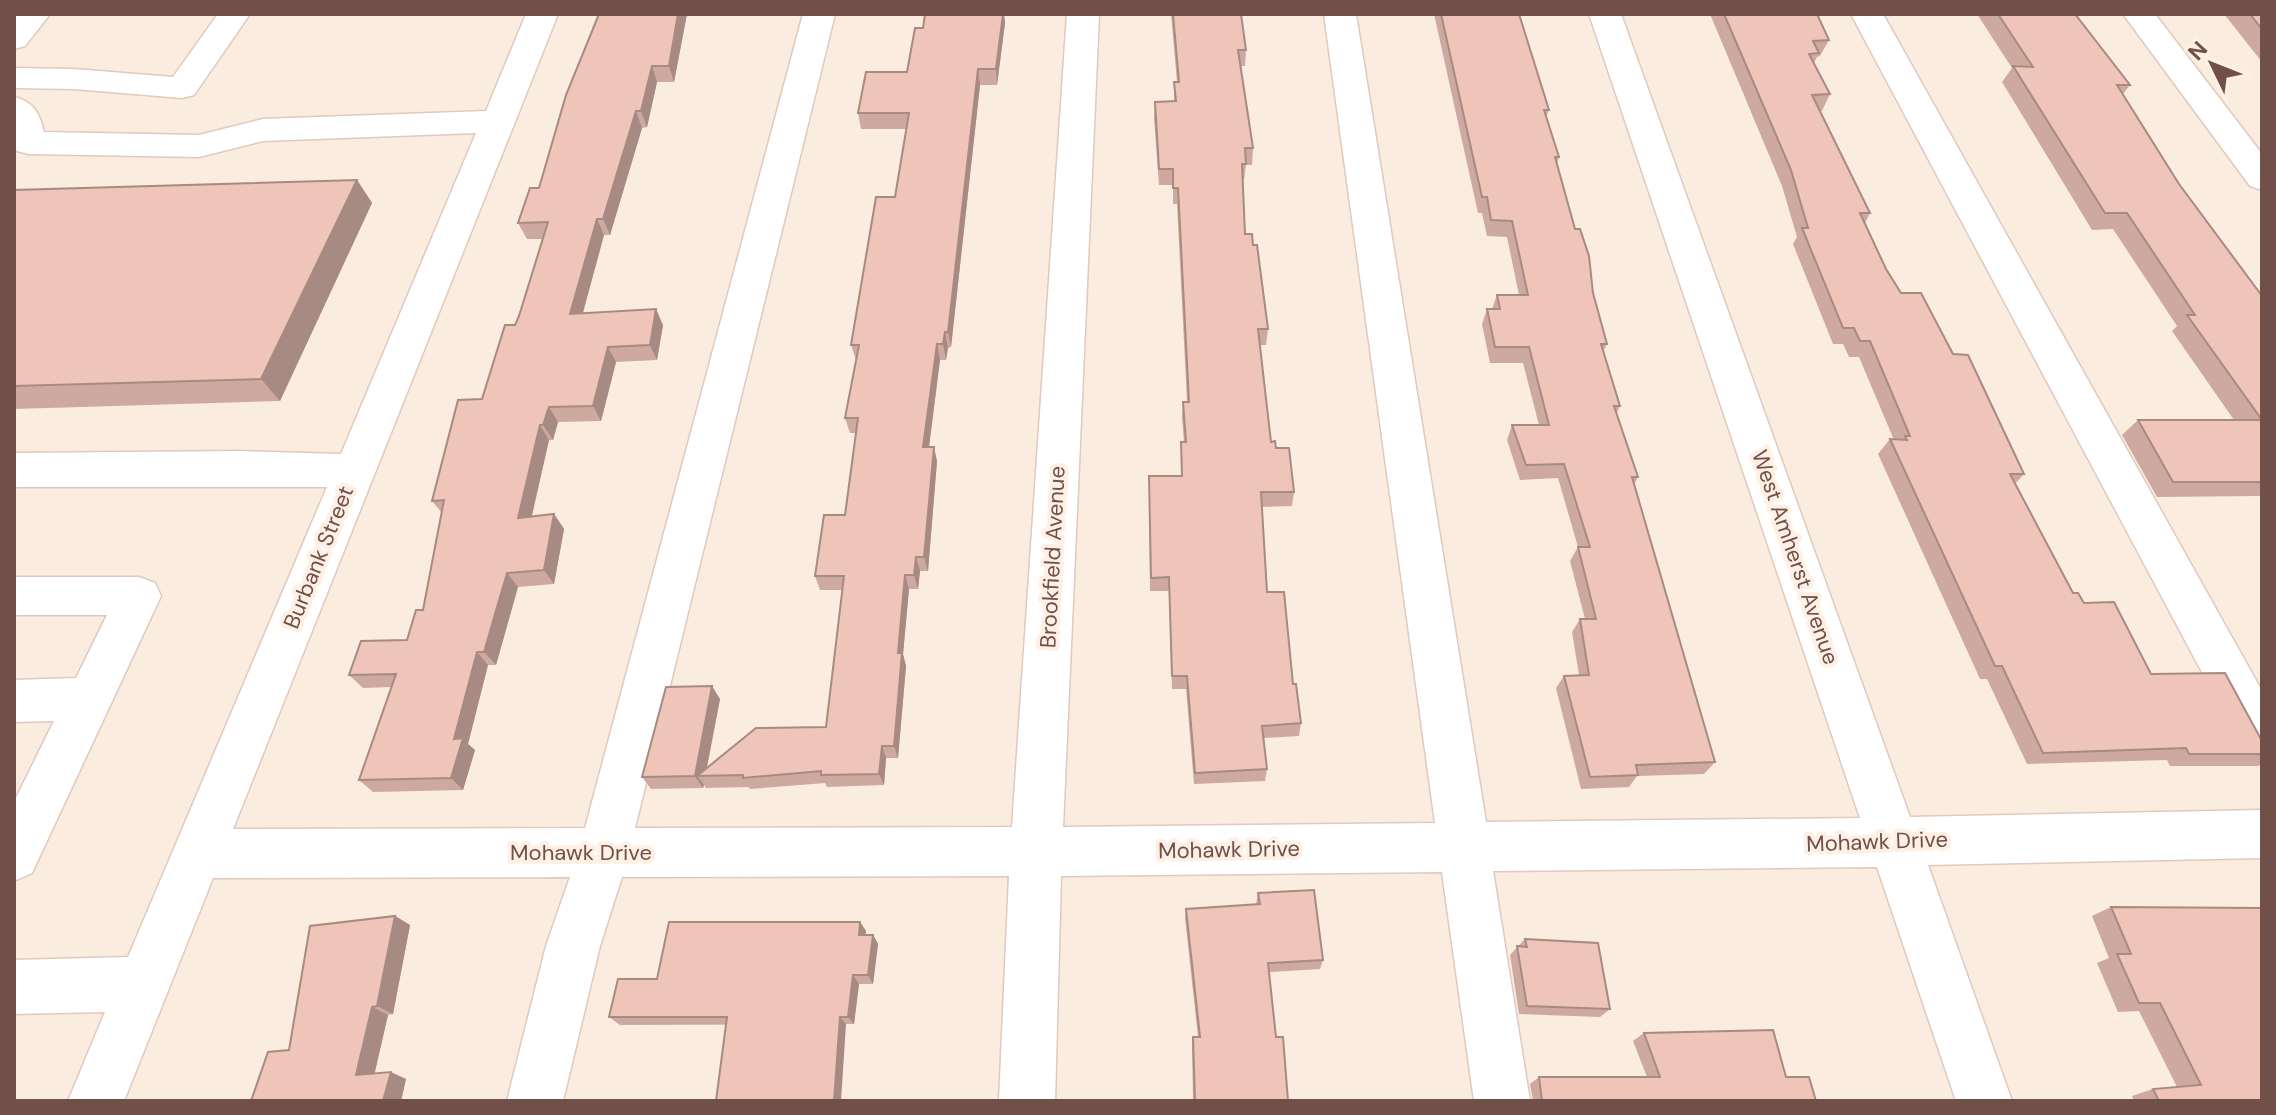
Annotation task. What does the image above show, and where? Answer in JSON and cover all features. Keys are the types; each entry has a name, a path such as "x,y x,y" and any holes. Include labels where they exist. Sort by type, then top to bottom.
{"street":[{"path":"14,39 34,14"},
{"path":"14,78 74,79 182,88 234,14"},
{"name":"Burbank Street","path":"96,1101 542,14"},
{"path":"535,1101 573,946 604,852 819,14"},
{"name":"Brookfield Avenue","path":"1027,1101 1036,851 1083,14"},
{"path":"1340,14 1502,1101"},
{"name":"West Amherst Avenue","path":"1605,14 1984,1101"},
{"path":"1867,14 2262,737"},
{"path":"2139,14 2262,178"},
{"path":"19,113 29,143 199,146 263,130 498,121"},
{"path":"14,470 240,468 354,471"},
{"path":"14,596 139,596 19,835"},
{"path":"14,701 89,699"},
{"name":"Mohawk Drive","path":"196,854 1036,851 1843,843 1895,839 2262,834"},
{"path":"14,987 143,984"}],"building":[{"path":"599,14 678,14 669,66 652,66 641,111 636,111 603,219 597,219 570,314 656,309 650,345 608,347 593,406 549,407 543,425 540,425 518,518 554,514 544,570 507,573 484,652 477,652 454,739 463,738 451,778 359,780 396,674 349,675 361,641 407,640 416,610 423,610 444,500 432,501 458,400 482,399 505,325 515,325 519,316 548,222 518,223 530,188 539,188 566,95"},
{"path":"925,14 1003,14 996,69 978,69 948,332 945,332 943,344 937,344 923,447 934,447 924,557 916,557 914,575 905,575 894,746 882,746 879,774 821,775 821,771 743,778 743,775 697,776 756,728 826,727 844,576 815,576 824,515 845,515 858,418 845,418 859,345 851,345 876,197 895,197 909,113 858,113 866,72 907,72 915,28 923,28"},
{"path":"1173,14 1241,14 1246,50 1238,50 1253,148 1245,148 1246,164 1242,164 1245,234 1252,234 1253,245 1257,245 1268,329 1258,329 1271,442 1275,441 1276,448 1289,448 1294,492 1261,492 1267,592 1284,592 1293,684 1296,684 1301,723 1262,726 1267,769 1195,773 1187,676 1172,676 1169,577 1151,578 1149,476 1182,476 1181,442 1186,442 1183,402 1189,402 1178,188 1173,188 1173,169 1159,169 1155,102 1176,101 1174,82 1179,82"},
{"path":"1441,14 1519,14 1549,110 1544,110 1559,157 1555,157 1575,229 1580,229 1589,256 1593,293 1607,344 1601,344 1620,406 1614,406 1638,477 1632,477 1715,762 1636,765 1638,775 1590,777 1564,676 1589,675 1580,619 1596,619 1578,547 1590,547 1564,464 1526,465 1512,425 1549,425 1529,347 1495,347 1487,309 1500,309 1497,295 1528,295 1512,221 1491,220 1487,197 1482,197"},
{"path":"1724,14 1817,14 1829,40 1813,41 1819,53 1809,54 1830,94 1812,95 1870,213 1860,213 1886,269 1901,293 1921,293 1953,354 1968,355 2024,474 2010,474 2073,593 2078,593 2084,603 2114,602 2151,674 2225,673 2262,741 2262,754 2189,754 2186,748 2043,753 2002,666 1995,666 1890,439 1907,440 1905,436 1910,436 1870,341 1860,341 1854,328 1843,328 1802,228 1808,228 1791,170"},
{"path":"1998,14 2075,14 2130,85 2117,85 2179,184 2262,296 2262,420 2187,315 2195,315 2127,213 2105,213 2013,66 2033,67"},
{"path":"2250,14 2262,14 2262,29"},
{"path":"357,180 261,379 14,386 14,190"},
{"path":"2138,420 2262,420 2262,482 2173,482"},
{"path":"712,686 695,776 642,777 666,687"},
{"path":"1314,890 1323,960 1268,963 1276,1037 1283,1037 1288,1101 1195,1101 1193,1037 1200,1037 1186,909 1260,904 1258,893"},
{"path":"2111,907 2262,908 2262,1101 2159,1101 2153,1089 2201,1085 2160,1003 2139,1003 2117,954 2131,954"},
{"path":"395,916 377,1006 372,1007 356,1075 391,1072 383,1101 251,1101 268,1052 289,1050 310,926"},
{"path":"669,922 860,922 859,935 873,935 868,975 853,975 848,1017 840,1017 834,1101 716,1101 727,1017 609,1017 618,979 657,979"},
{"path":"1525,939 1598,943 1610,1009 1527,1006 1517,946 1527,947"},
{"path":"1773,1030 1786,1077 1809,1077 1816,1101 1542,1101 1539,1077 1660,1077 1644,1033"}]}
